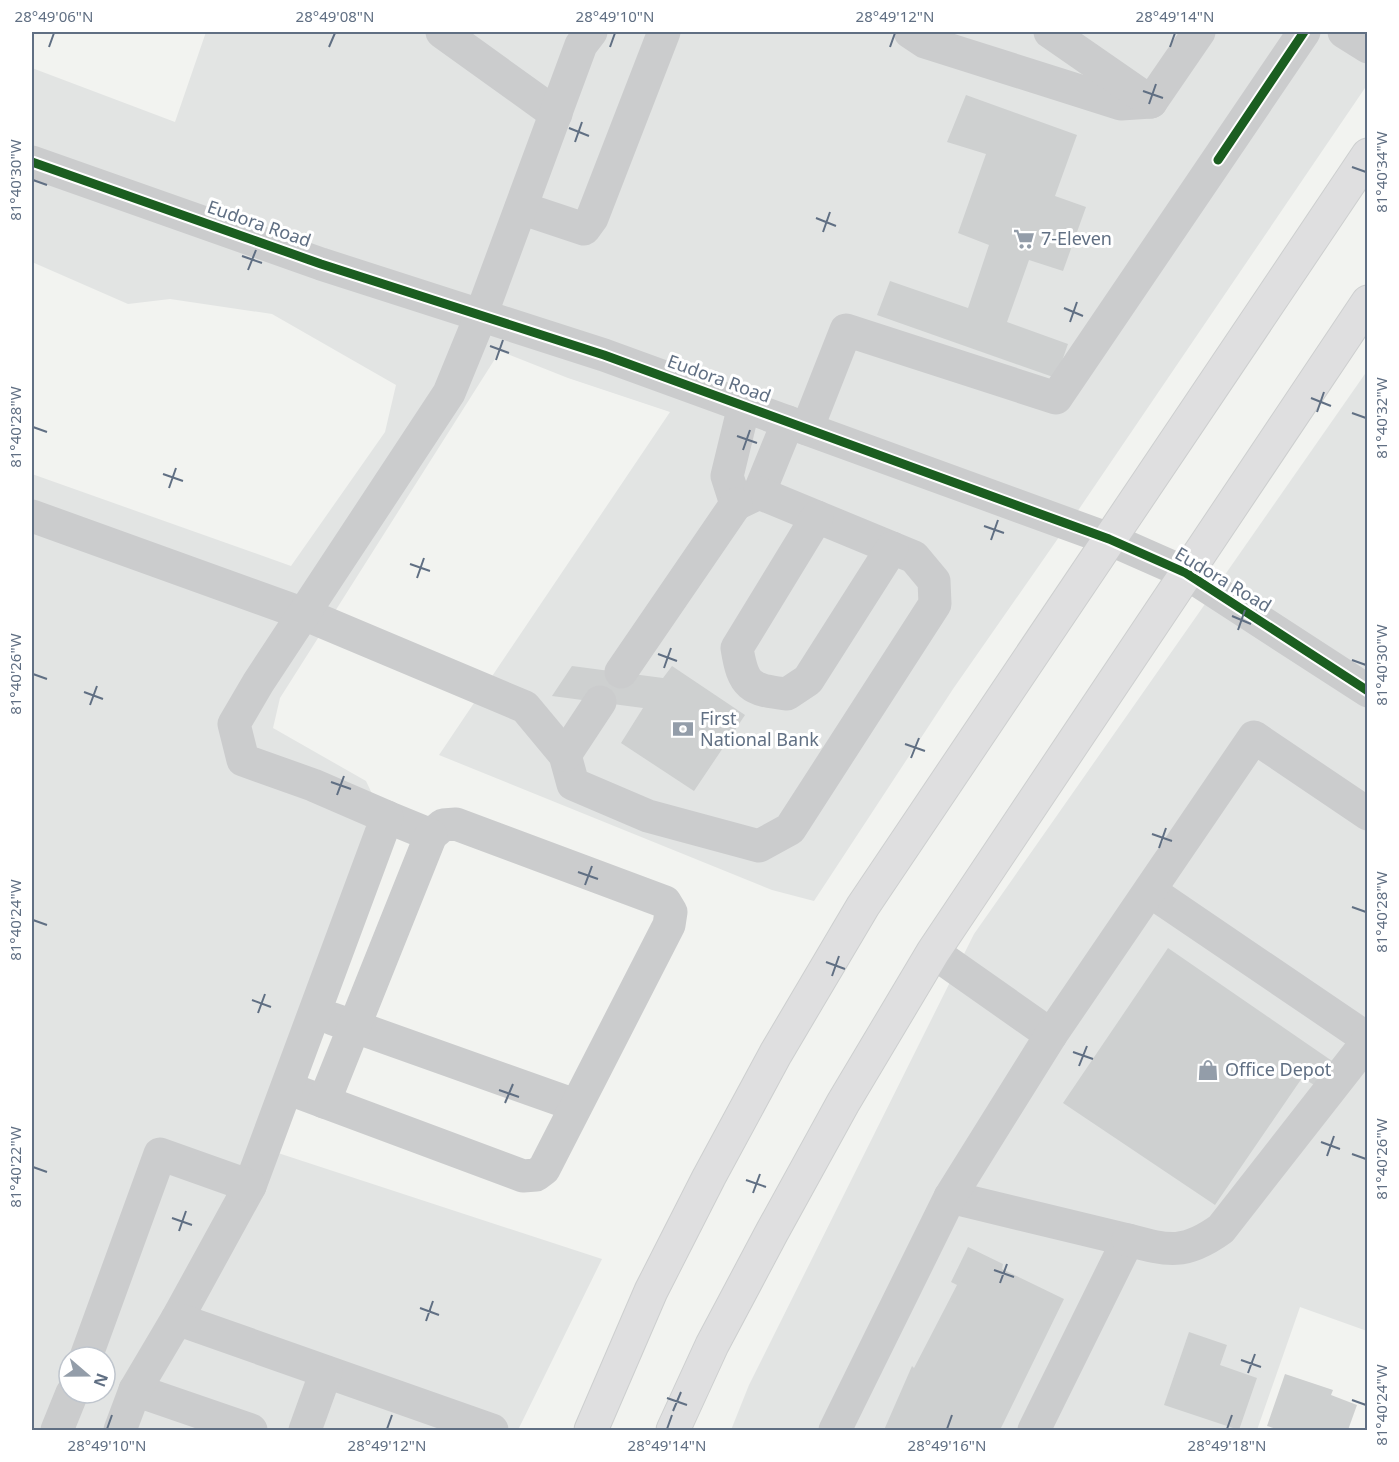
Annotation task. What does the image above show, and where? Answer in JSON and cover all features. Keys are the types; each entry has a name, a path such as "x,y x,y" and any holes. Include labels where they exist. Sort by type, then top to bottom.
{"main road":[{"path":"591,1431 651,1291 776,1053 863,906 1368,155"},
{"path":"673,1431 712,1345 778,1222 843,1103 933,952 1186,573 1363,318"}],"street":[{"path":"442,32 556,114"},
{"path":"431,835 313,785 243,760 234,724 449,393 481,315 582,45 591,32"},
{"path":"521,208 584,229 592,218 664,32"},
{"path":"910,32 925,42 1121,104 1151,102"},
{"path":"1050,32 1151,102"},
{"path":"1151,102 1200,32"},
{"path":"621,672 747,499 797,425 846,330 1056,398 1304,32"},
{"path":"1344,32 1368,47"},
{"name":"Eudora Road","path":"32,162 321,264 604,355 1109,539 1186,573 1368,691"},
{"path":"32,516 304,614 525,707 565,755 573,784 648,816 759,846 790,829 935,604 934,581 914,557 817,517 747,499 727,476 744,406"},
{"path":"817,517 737,648 741,674 759,691 787,694 808,680 891,548"},
{"path":"565,755 600,702"},
{"path":"835,1431 950,1197 1051,1035 1254,737 1368,814"},
{"path":"120,1431 135,1390 250,1186 387,817"},
{"path":"287,1088 324,1102 523,1176 536,1175 544,1169 669,925 671,912 665,902 456,824 443,825 431,835 324,1102"},
{"path":"950,1197 1168,1251 1202,1243 1221,1230 1367,1036 1155,883"},
{"path":"933,952 1051,1035"},
{"path":"315,1012 575,1105"},
{"path":"90,1345 160,1154 250,1186"},
{"path":"1035,1431 1128,1240"},
{"path":"177,1319 492,1431"},
{"path":"304,1431 326,1372"},
{"path":"135,1390 230,1427"},
{"path":"57,1431 67,1405"}],"shaded area":[{"path":"206,32 1367,32 1367,85 1077,512 32,146 32,68 175,122"},
{"path":"32,177 599,369 1059,537 953,689 814,901 772,890 439,755 670,412 568,378 500,351 280,698 273,728 366,781 384,819 275,1152 602,1259 518,1430 32,1430 32,474 291,566 385,432 396,385 272,314 170,299 128,304 32,262"},
{"path":"1367,371 1367,673 1222,579"},
{"path":"1205,604 1367,708 1367,1331 1300,1307 1257,1430 731,1430 749,1385 974,934"}],"building":[{"name":"7-Eleven","path":"966,95 1077,135 1055,196 1086,207 1063,271 1029,260 1007,322 1068,344 1056,378 877,315 890,281 968,308 989,245 958,233 986,154 947,142"},
{"name":"First National Bank","path":"572,666 663,678 672,666 745,715 694,791 621,743 643,708 552,696"},
{"name":"Office Depot","path":"1168,948 1335,1063 1318,1087 1302,1078 1215,1205 1063,1103"},
{"path":"968,1247 1003,1264 1002,1269 1064,1299 1000,1430 884,1430 912,1366 914,1368 957,1285 951,1282"},
{"path":"1189,1332 1227,1345 1220,1365 1257,1378 1239,1430 1164,1405"},
{"path":"1285,1374 1333,1390 1331,1395 1357,1405 1348,1430 1280,1430 1267,1426"}],"cycle path":[{"path":"1218,160 1304,32"},
{"path":"32,162 321,264 604,355 1109,539 1186,573 1368,691"}],"place":[{"name":"7-Eleven","path":"1024,239"},
{"name":"First National Bank","path":"683,729"},
{"name":"Office Depot","path":"1208,1070"}]}
